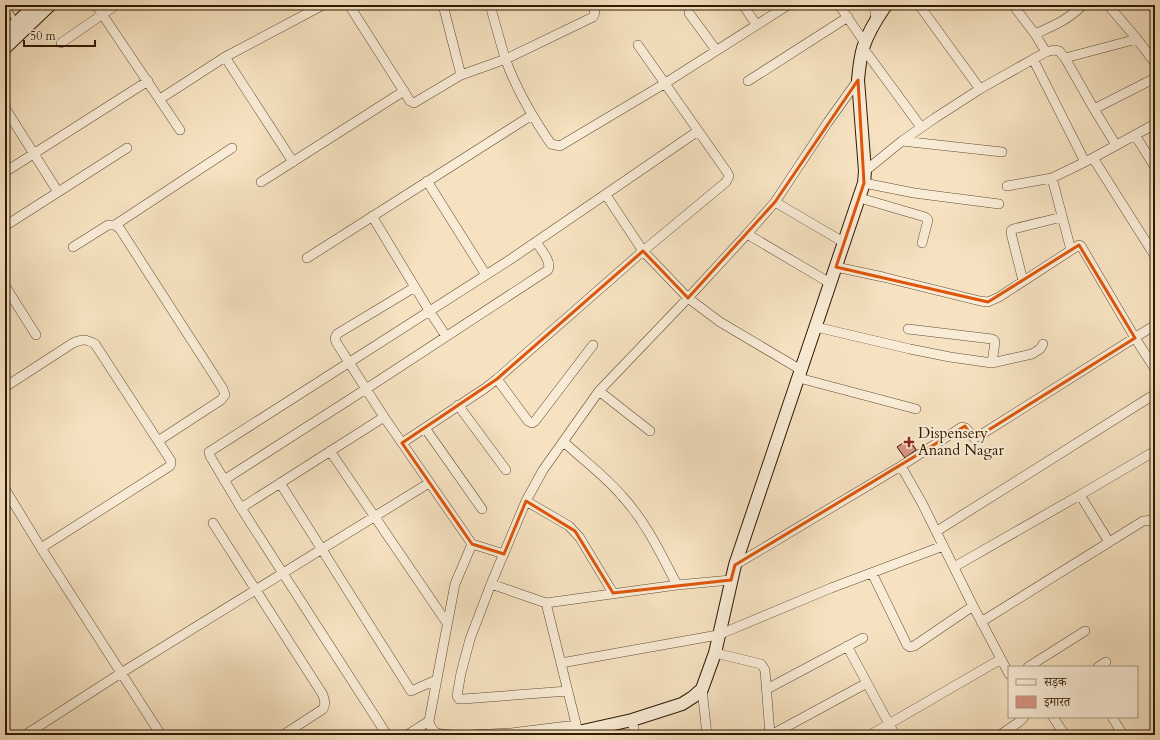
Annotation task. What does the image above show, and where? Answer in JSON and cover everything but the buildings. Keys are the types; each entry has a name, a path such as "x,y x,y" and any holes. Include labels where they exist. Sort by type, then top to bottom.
{"street":[{"path":"5,48 35,5"},
{"path":"5,34 20,27 50,5"},
{"path":"96,5 180,130"},
{"path":"61,43 116,5"},
{"path":"160,99 225,57 323,5"},
{"path":"349,5 410,101 414,103 461,75 506,59 593,16 595,12 592,5"},
{"path":"443,5 461,75"},
{"path":"490,5 506,59 518,88 532,115 552,144 560,146 664,84 788,5"},
{"path":"743,5 756,24"},
{"path":"839,5 848,17 864,46 921,127"},
{"path":"874,5 876,20"},
{"path":"707,735 702,689 715,653 735,565 864,183 865,171 858,80 864,46 876,20 886,5"},
{"path":"919,5 980,89"},
{"path":"1013,5 1035,34 1046,52"},
{"path":"1035,34 1059,24 1083,5"},
{"path":"1108,5 1155,63"},
{"path":"690,13 716,50"},
{"path":"748,81 848,17"},
{"path":"1065,58 1137,39"},
{"path":"402,443 497,379 643,251 728,179 728,172 664,84 638,45"},
{"path":"865,171 921,127 980,89 1046,52 1054,50 1059,51 1065,58 1116,145"},
{"path":"225,57 292,162"},
{"path":"1033,59 1089,160 1155,256"},
{"path":"1094,109 1155,78"},
{"path":"568,691 463,699 459,699 457,696 461,673 470,639 491,584 526,501 543,470 599,391 688,298 775,202 858,80"},
{"path":"5,172 148,81"},
{"path":"261,182 404,90"},
{"path":"5,108 58,192"},
{"path":"307,258 532,115"},
{"path":"1007,186 1052,178 1089,160 1155,124"},
{"path":"387,735 241,508 209,452 430,312 606,195 698,131"},
{"path":"1135,135 1155,167"},
{"path":"902,141 1002,152"},
{"path":"5,226 127,148"},
{"path":"73,247 108,225 115,225 232,148"},
{"path":"1052,178 1071,250"},
{"path":"427,181 486,275"},
{"path":"864,183 914,193 999,204"},
{"path":"606,195 643,251 688,298 720,322 800,374 916,409"},
{"path":"860,198 926,217 928,220 922,243"},
{"path":"775,202 845,242"},
{"path":"372,216 446,336"},
{"path":"1023,281 1010,233 1011,231 1013,229 1062,218"},
{"path":"115,225 124,235 223,389 225,395 221,400 158,441"},
{"path":"747,234 830,283"},
{"path":"224,480 548,270 550,266 536,242"},
{"path":"836,267 988,302 999,297 1071,250 1076,245 1079,245 1155,369"},
{"path":"5,286 36,335"},
{"path":"415,287 337,334 335,338 336,342 384,417 472,544 504,554"},
{"path":"735,565 901,466 962,427 966,428 974,438 979,436 1155,325"},
{"path":"816,327 950,358 992,363 1032,354 1040,349 1043,344"},
{"path":"908,329 992,338 995,342 992,363"},
{"path":"5,387 73,343 89,340 95,344 171,461 170,466 41,548"},
{"path":"497,379 528,420 535,422 593,346"},
{"path":"599,391 650,430"},
{"path":"937,531 1155,394"},
{"path":"458,405 506,470"},
{"path":"241,508 384,417"},
{"path":"425,428 482,509"},
{"path":"564,442 612,485 624,498 644,524 658,546 677,585"},
{"path":"954,567 1080,496 1155,450"},
{"path":"330,451 447,624"},
{"path":"901,466 937,531 981,622 1008,672"},
{"path":"280,483 411,690 436,680"},
{"path":"25,735 121,672 429,483"},
{"path":"5,489 161,735"},
{"path":"1080,496 1110,542"},
{"path":"526,501 575,531 613,593"},
{"path":"981,622 1143,521 1155,520"},
{"path":"213,523 323,695 325,703 323,709 283,735"},
{"path":"454,735 439,734 430,727 428,721 455,584 472,544"},
{"path":"561,663 718,635 831,588 943,546"},
{"path":"872,573 907,645 910,647 914,646 973,606"},
{"path":"491,584 546,603 677,585 731,580"},
{"path":"546,603 568,691 576,731"},
{"path":"1030,666 1085,631"},
{"path":"767,689 863,638"},
{"path":"847,646 895,735"},
{"path":"715,653 761,664 765,670 770,735 867,683"},
{"path":"870,735 1001,659"},
{"path":"469,735 576,731 632,720 682,704 702,689"},
{"path":"1000,735 1023,718"},
{"path":"1054,718 1065,735"},
{"path":"1113,718 1124,735"},
{"path":"632,720 635,735"},
{"path":"407,735 428,721"}],"lane":[{"path":"6,5 20,27"}],"highlighted area":[{"path":"858,80 864,183 836,267 988,302 1079,245 1135,338 979,436 972,437 965,426 735,565 731,580 613,593 575,531 526,501 504,554 472,544 402,443 497,379 643,251 688,298 775,202"}],"place":[{"name":"Dispensery Anand Nagar","path":"909,442"}]}
